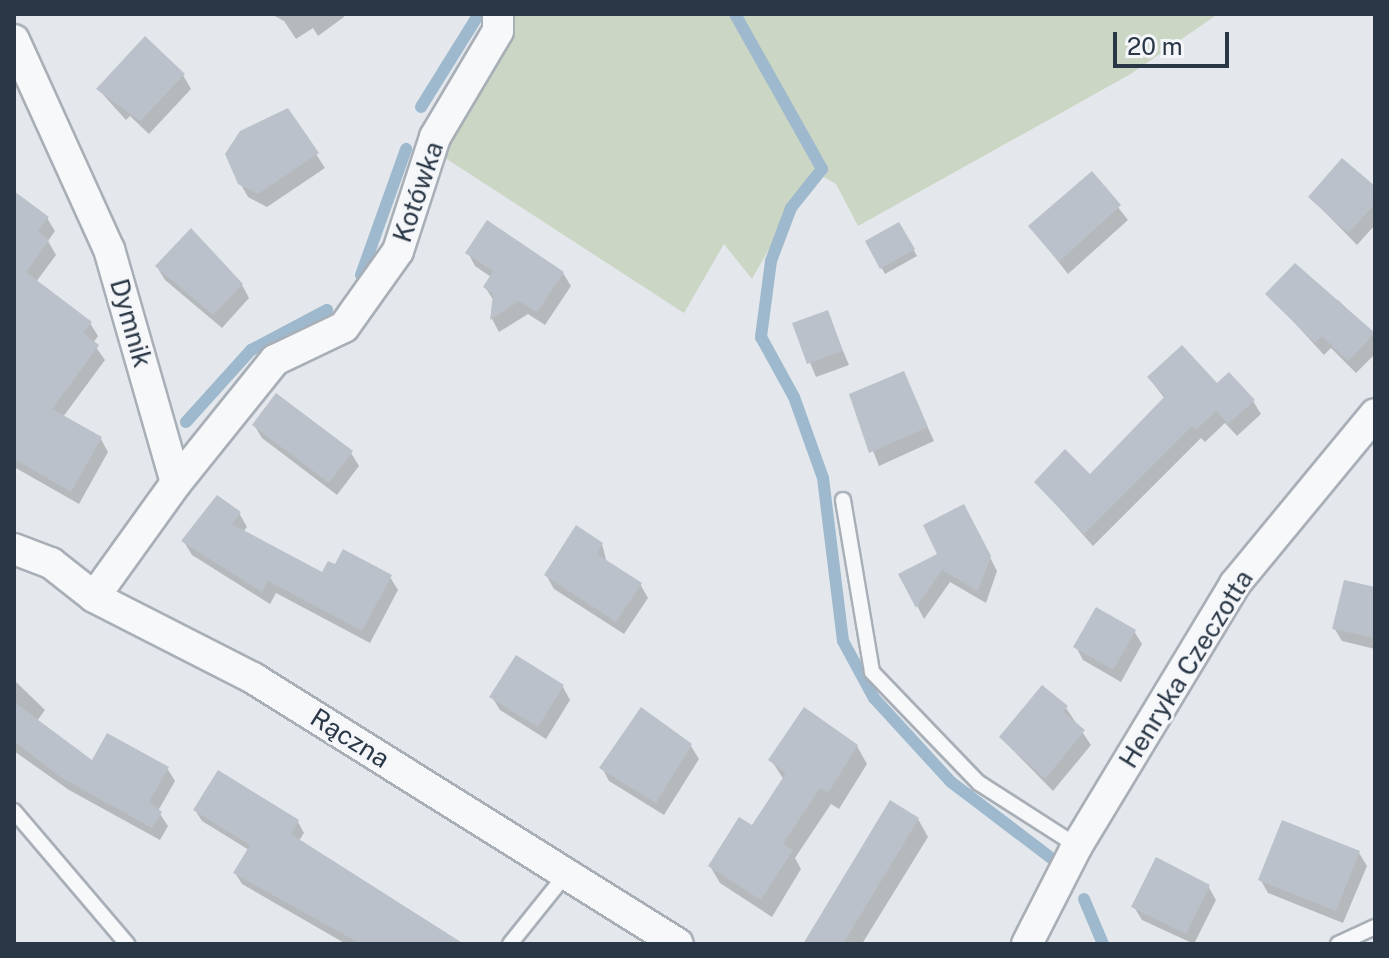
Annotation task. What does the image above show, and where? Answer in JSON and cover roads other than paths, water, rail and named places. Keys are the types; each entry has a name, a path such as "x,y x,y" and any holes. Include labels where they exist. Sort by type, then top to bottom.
{"street":[{"name":"Kotówka","path":"176,483 275,360 344,327 398,251 435,137 498,31 498,14"},
{"name":"Dymnik","path":"14,40 109,249 176,483"},
{"name":"Henryka Czeczotta","path":"1027,944 1077,846 1235,584 1375,414"},
{"path":"94,597 176,483"},
{"name":"Rączna","path":"14,549 51,563 94,597 253,678 678,944"}],"lane":[{"path":"843,500 872,672 979,783 1077,846"},
{"path":"14,811 127,944"},
{"path":"510,944 566,874"},
{"path":"1338,944 1375,927"}],"waterway":[{"path":"735,14 822,169 791,208 771,261 761,337 794,397 823,478 843,641 874,698 951,782 1051,858"},
{"path":"421,107 477,17"},
{"path":"361,275 406,149"},
{"path":"186,422 251,350 327,310"},
{"path":"1084,899 1103,944"}]}
